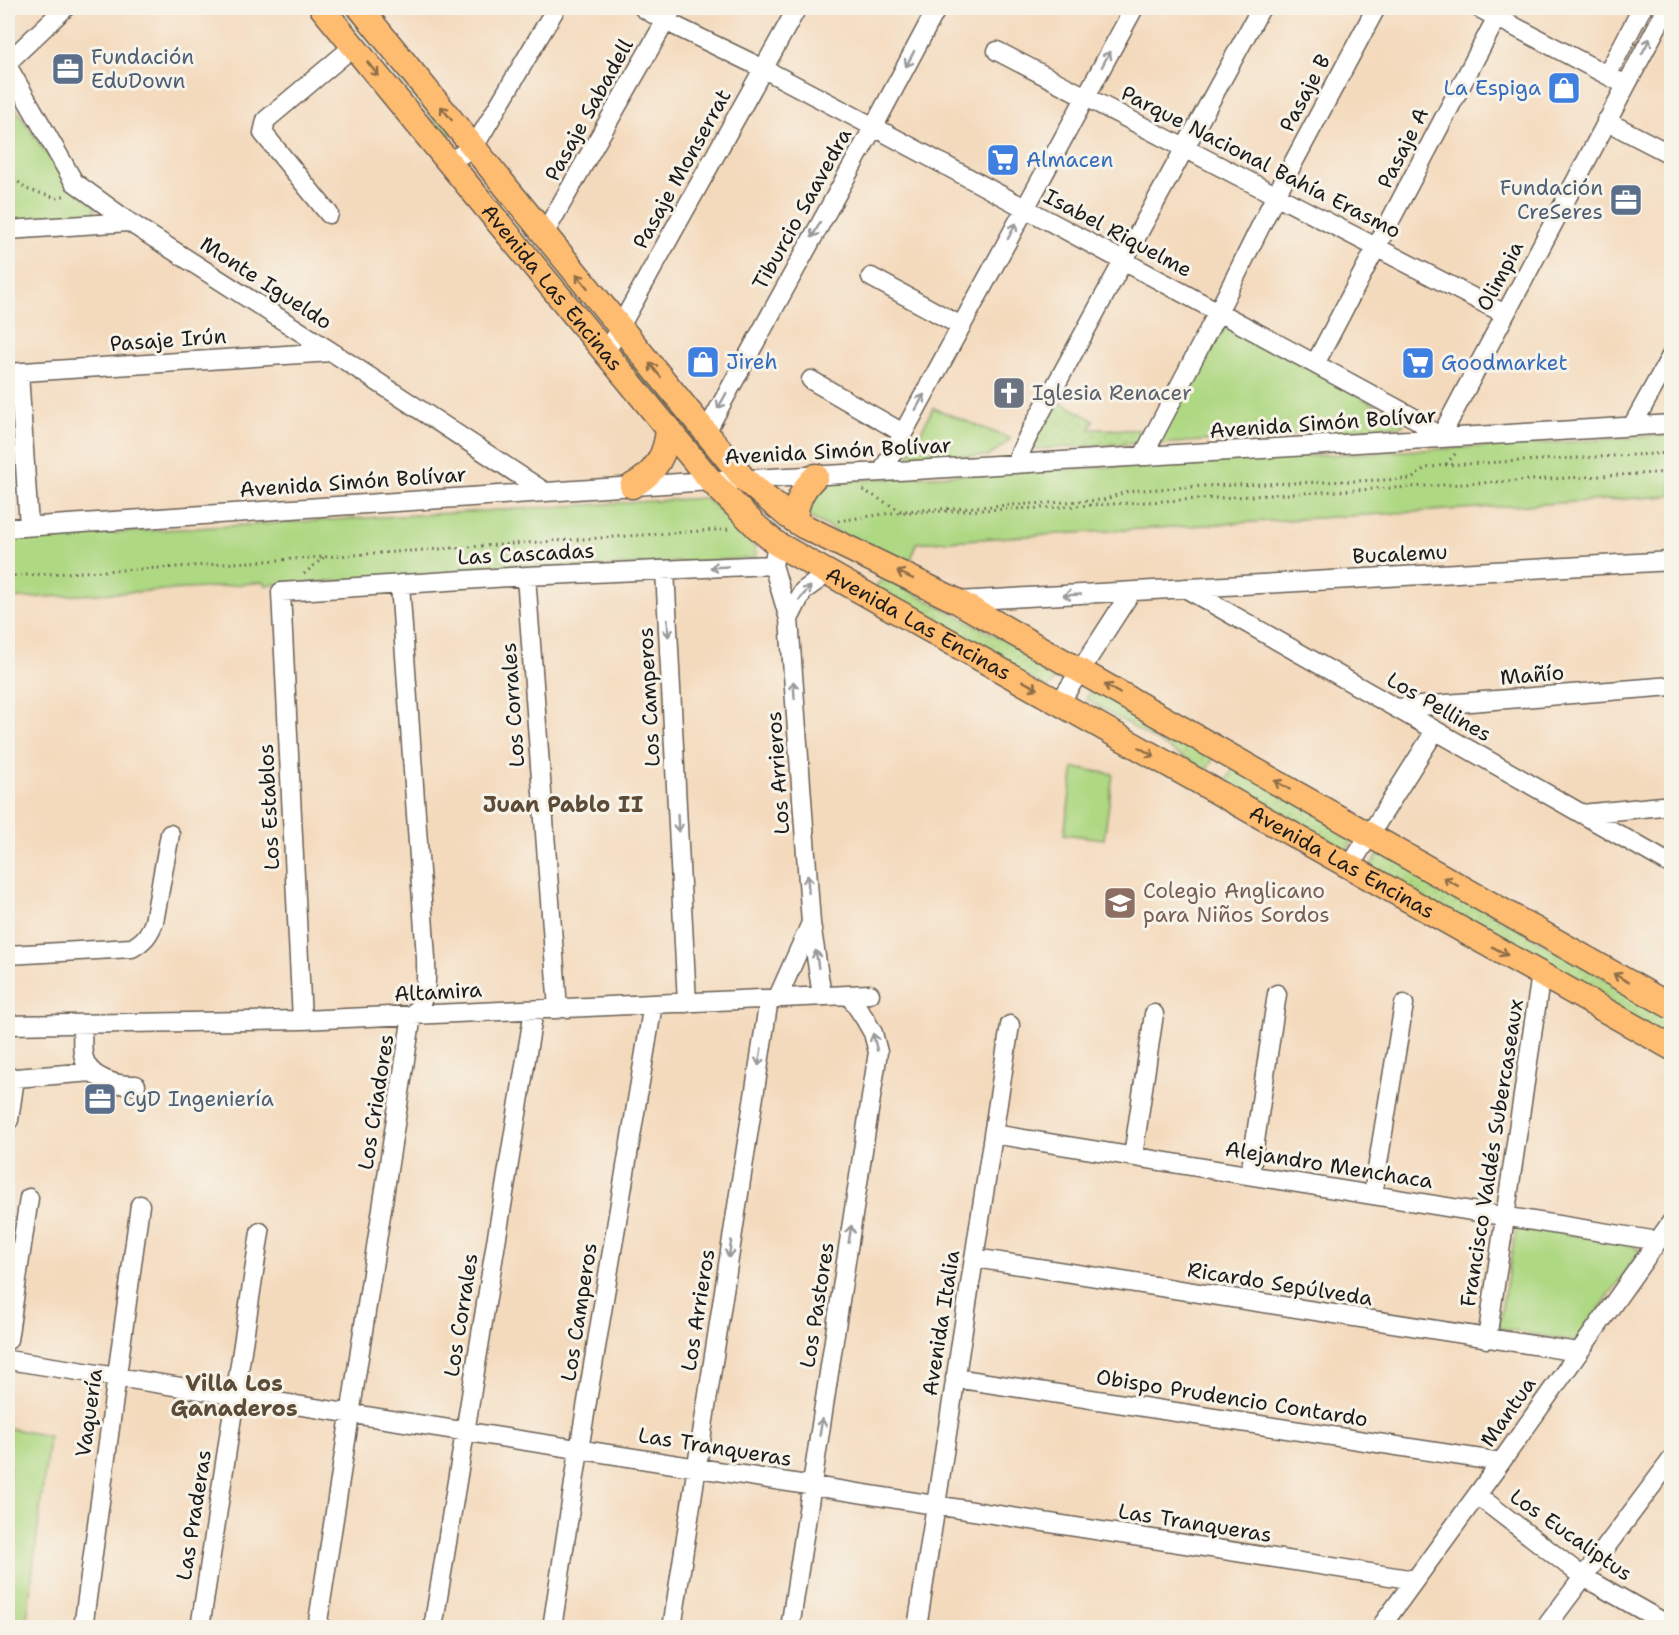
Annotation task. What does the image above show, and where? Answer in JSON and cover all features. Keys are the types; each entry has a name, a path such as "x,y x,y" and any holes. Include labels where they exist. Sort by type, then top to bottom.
{"main road":[{"name":"Avenida Las Encinas","path":"322,8 711,481 757,527 775,554 828,573 1671,1048"},
{"name":"Avenida Las Encinas","path":"360,8 744,479 795,521 957,601 1671,1007"},
{"path":"632,486 643,480 657,465 666,445 668,428"},
{"path":"795,521 798,500 803,490 816,476"}],"street":[{"path":"8,62 65,8"},
{"path":"449,162 474,147 556,8"},
{"name":"Isabel Riquelme","path":"643,8 669,14 764,69 1416,419 1440,438"},
{"name":"Pasaje Monserrat","path":"606,352 797,8"},
{"name":"Tiburcio Saavedra","path":"706,432 937,8"},
{"path":"882,472 1134,8"},
{"path":"1015,464 1122,261 1261,8"},
{"name":"Pasaje B","path":"1143,456 1276,195 1376,8"},
{"path":"1479,8 1626,85"},
{"path":"1607,75 1642,8"},
{"name":"Olimpia","path":"1440,438 1667,8"},
{"name":"Pasaje Sabadell","path":"544,234 669,14"},
{"name":"Pasaje A","path":"1315,364 1497,16"},
{"path":"329,214 263,133 266,120 354,46"},
{"name":"Parque Nacional Bahía Erasmo","path":"997,51 1505,314"},
{"name":"Monte Igueldo","path":"8,68 74,182 129,222 545,492"},
{"path":"1606,121 1671,155"},
{"path":"8,230 129,222"},
{"path":"871,277 961,326"},
{"name":"Pasaje Irún","path":"13,373 332,352"},
{"path":"1632,426 1671,354"},
{"path":"13,373 29,526"},
{"path":"811,380 903,433"},
{"name":"Avenida Simón Bolívar","path":"8,528 711,481 1671,424"},
{"name":"Las Cascadas","path":"281,592 526,576 665,570 775,554"},
{"name":"Los Arrieros","path":"775,554 789,619 811,922 822,996"},
{"name":"Bucalemu","path":"957,601 1671,561"},
{"name":"Los Camperos","path":"665,570 687,1003"},
{"path":"789,619 803,591 828,573"},
{"name":"Los Corrales","path":"526,576 558,1009"},
{"name":"Los Criadores","path":"317,1628 412,1015 425,997 426,958 400,584"},
{"name":"Los Pellines","path":"1185,588 1671,865"},
{"name":"Los Establos","path":"281,592 302,1020"},
{"path":"1060,702 1131,592"},
{"name":"Mañío","path":"1396,708 1671,686"},
{"path":"1350,866 1435,730"},
{"path":"1582,814 1671,805"},
{"path":"8,955 132,948 144,941 154,922 170,834"},
{"name":"Los Arrieros","path":"672,1628 773,999 811,922"},
{"name":"Francisco Valdés Subercaseaux","path":"1487,1339 1541,974"},
{"name":"Altamira","path":"8,1025 302,1020 870,994"},
{"path":"1250,1175 1277,994"},
{"name":"Los Pastores","path":"790,1628 878,1052 873,1033 849,995"},
{"name":"Los Camperos","path":"552,1628 653,1004"},
{"path":"1373,1194 1404,1004"},
{"name":"Los Corrales","path":"433,1628 534,1010"},
{"path":"1133,1156 1154,1014"},
{"path":"82,1024 84,1059 93,1072 108,1082 136,1084"},
{"name":"Avenida Italia","path":"917,1628 1010,1025"},
{"path":"9,1120 15,1078 93,1072"},
{"name":"Alejandro Menchaca","path":"993,1134 1658,1241"},
{"path":"8,1340 29,1198"},
{"name":"Vaquería","path":"83,1628 140,1205"},
{"name":"Mantua","path":"1380,1628 1501,1462 1671,1221"},
{"name":"Las Praderas","path":"200,1628 260,1232"},
{"name":"Ricardo Sepúlveda","path":"975,1258 1578,1352"},
{"name":"Las Tranqueras","path":"8,1360 1415,1580"},
{"name":"Obispo Prudencio Contardo","path":"955,1378 1501,1462"},
{"path":"1545,1628 1582,1576 1665,1479 1671,1459"},
{"name":"Los Eucaliptus","path":"1477,1495 1582,1576 1671,1627"}],"path":[{"path":"8,177 15,179 26,189 57,198 72,194"},
{"path":"857,488 901,511 1103,500 1128,491 1204,486 1412,478 1425,468 1445,465 1671,453"}],"green space":[{"path":"344,8 355,8 455,132 446,136"},
{"path":"8,97 68,185 95,205 95,220 8,224"},
{"path":"1231,327 1403,420 1403,426 1162,444 1158,441 1218,330"},
{"path":"624,348 712,457 703,458 617,355"},
{"path":"1056,400 1094,420 1090,429 1141,430 1139,443 1036,449 1030,444"},
{"path":"933,408 1011,439 989,456 908,457"},
{"path":"1671,435 1671,496 916,543 909,568 807,516 806,496 821,482"},
{"path":"705,498 746,532 753,544 756,558 265,585 263,582 204,588 8,599 8,539"},
{"path":"886,578 1062,671 1048,688 873,591 880,581"},
{"path":"1094,684 1214,757 1206,771 1086,699"},
{"path":"1234,767 1356,834 1347,851 1225,784"},
{"path":"1074,768 1113,774 1104,839 1064,834"},
{"path":"1381,851 1671,1016 1671,1040 1368,869"},
{"path":"1517,1225 1634,1246 1640,1251 1576,1342 1498,1328"},
{"path":"8,1428 49,1436 26,1627 8,1627 10,1466 8,1465"}],"place":[{"name":"Fundación EduDown","path":"68,69"},
{"name":"La Espiga","path":"1564,88"},
{"name":"Almacen","path":"1003,160"},
{"name":"Fundación CreSeres","path":"1626,200"},
{"name":"Jireh","path":"703,362"},
{"name":"Goodmarket","path":"1418,363"},
{"name":"Iglesia Renacer","path":"1009,393"},
{"name":"Colegio Anglicano para Niños Sordos","path":"1120,903"},
{"name":"CyD Ingeniería","path":"100,1099"}],"district":[{"name":"Juan Pablo II","path":"563,804"},
{"name":"Villa Los Ganaderos","path":"234,1396"}]}
